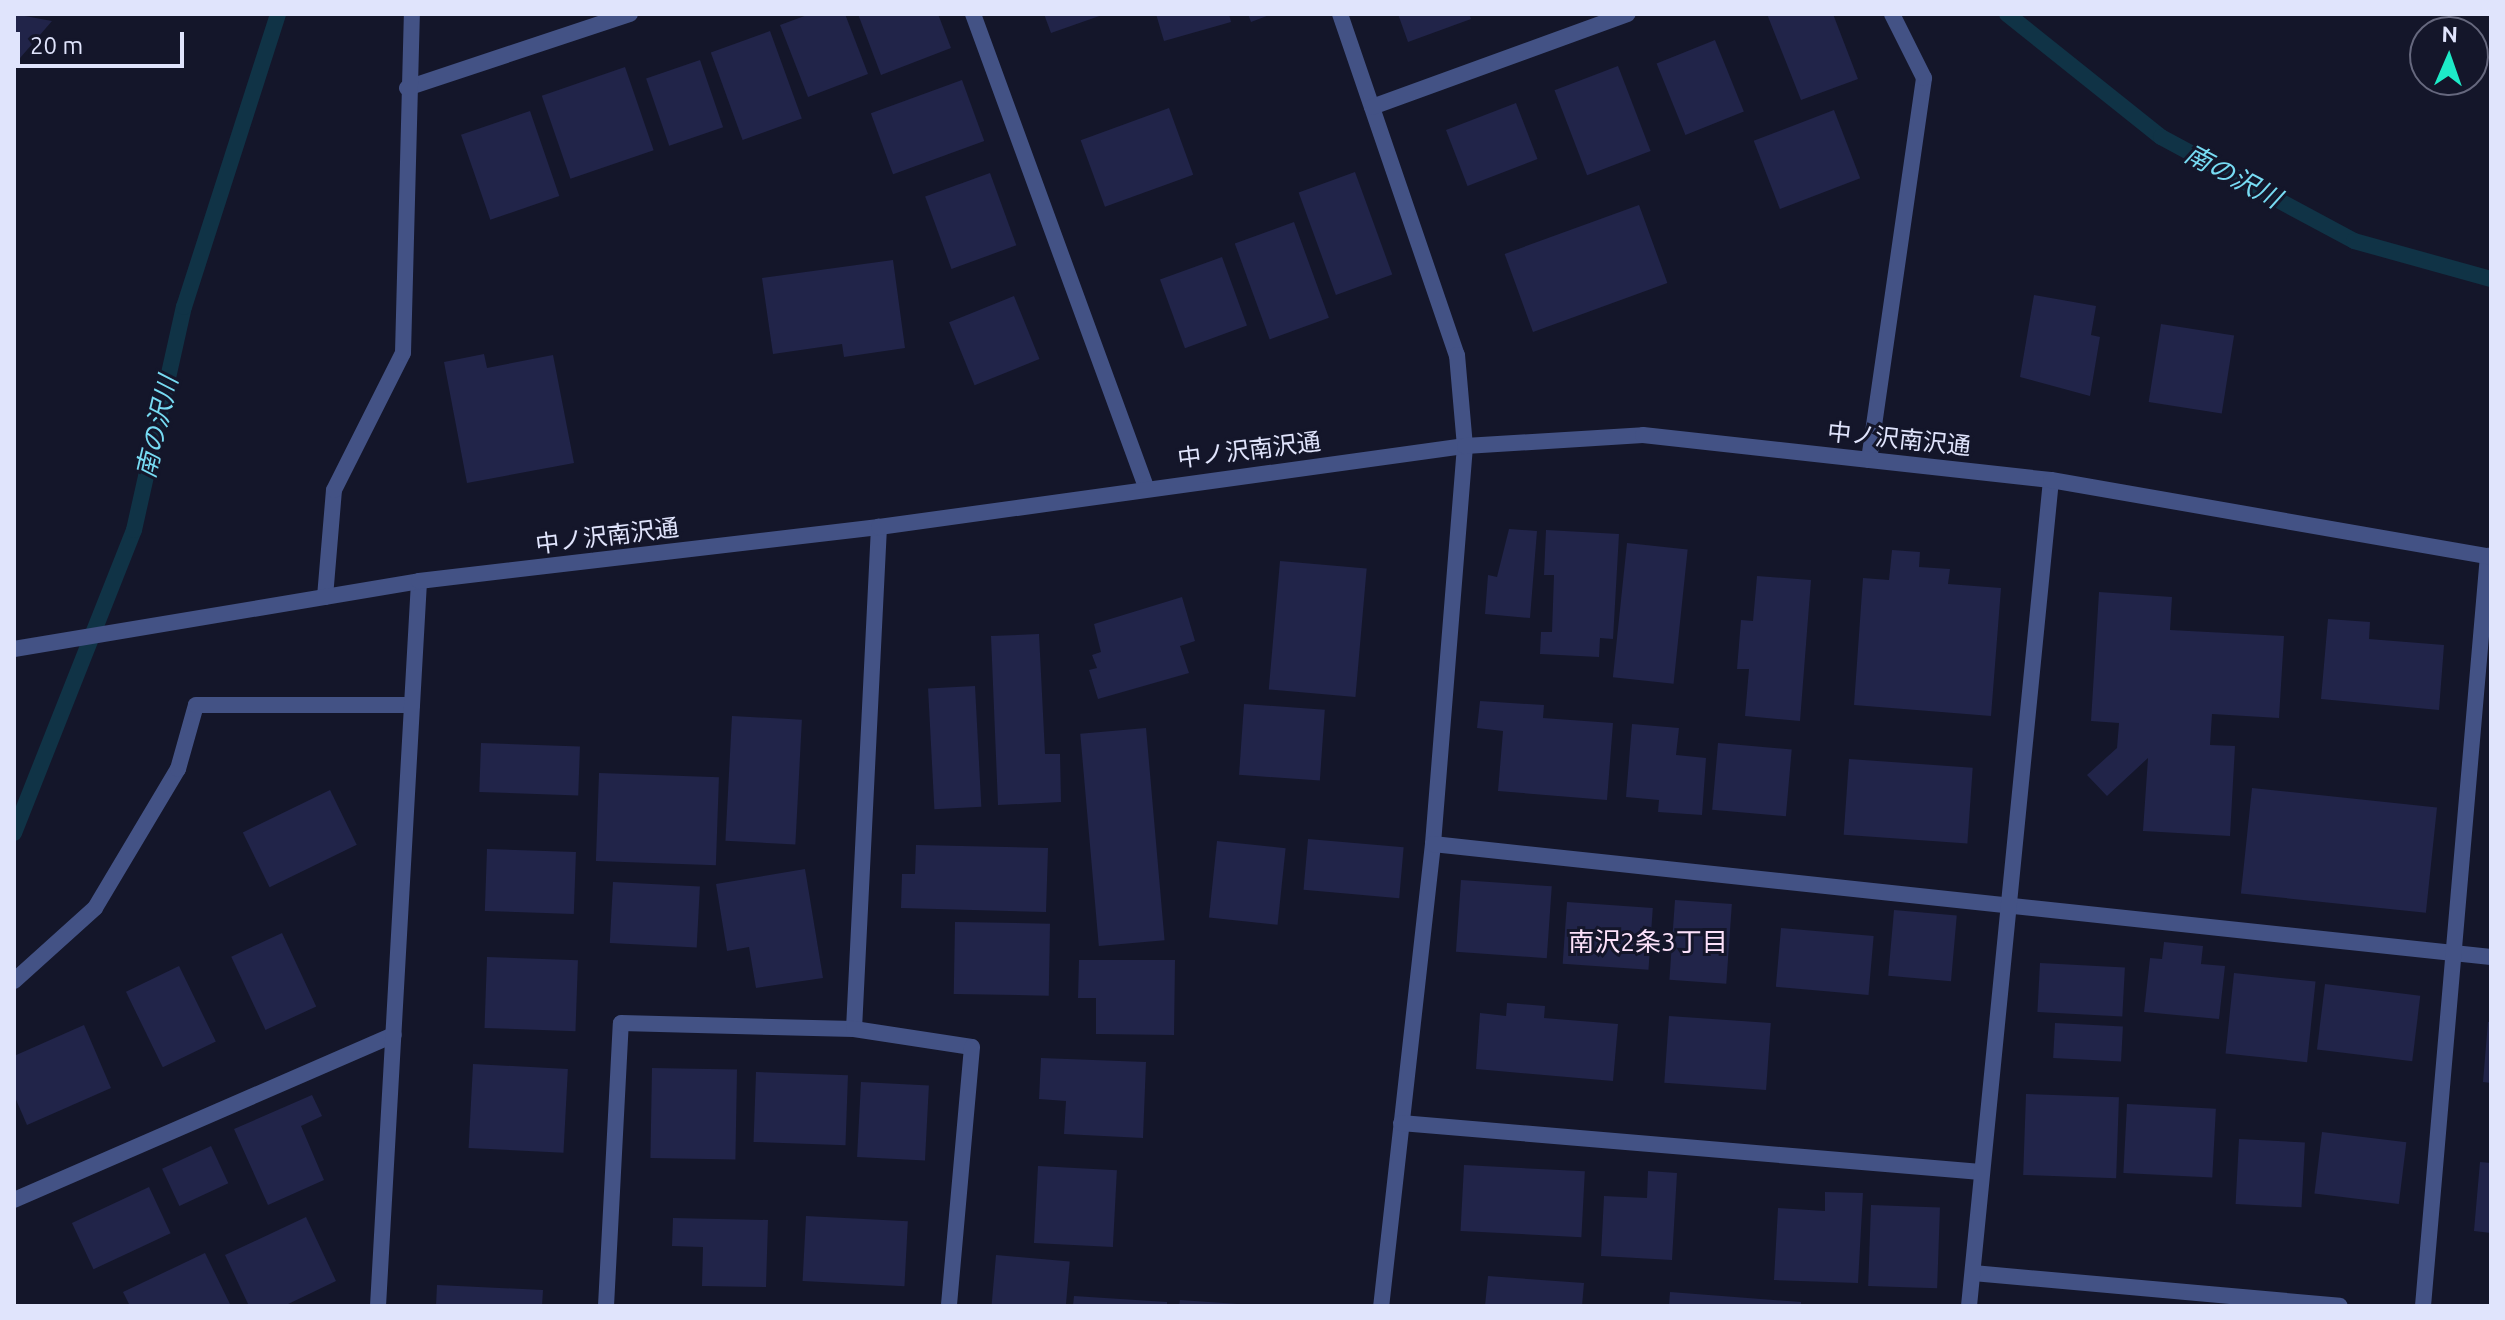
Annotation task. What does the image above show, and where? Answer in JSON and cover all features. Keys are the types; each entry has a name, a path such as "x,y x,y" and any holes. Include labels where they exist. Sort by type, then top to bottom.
{"street":[{"path":"325,597 334,490 403,353 407,88 412,14"},
{"path":"407,88 630,14"},
{"path":"973,14 1146,487"},
{"path":"1340,14 1457,355 1465,446 1433,844 1381,1306"},
{"path":"1372,107 1628,14"},
{"path":"1869,460 1924,78 1892,14"},
{"name":"中ノ沢南沢通","path":"14,649 419,581 879,527 1146,487 1465,446 1643,435 2051,480 2489,557"},
{"path":"1969,1306 2051,480"},
{"path":"854,1029 879,527"},
{"path":"2423,1306 2459,953 2489,557"},
{"path":"378,1306 419,581"},
{"path":"14,981 95,908 178,769 196,705 412,705"},
{"path":"1433,844 2008,900 2491,957"},
{"path":"606,1306 621,1023 854,1029 972,1047 949,1306"},
{"path":"14,1200 394,1035"},
{"path":"1401,1123 1981,1172"},
{"path":"1973,1273 2340,1306"}],"building":[{"path":"14,14 52,21 14,65"},
{"path":"810,14 845,14 868,74 808,97 780,25"},
{"path":"858,14 938,14 951,48 881,75"},
{"path":"1044,14 1105,14 1051,33"},
{"path":"1156,14 1229,14 1231,22 1164,41"},
{"path":"1248,14 1272,14 1251,22"},
{"path":"1398,14 1469,14 1471,19 1408,42"},
{"path":"1767,14 1833,14 1858,79 1801,100"},
{"path":"770,31 802,118 743,140 711,53"},
{"path":"1715,40 1744,111 1685,135 1657,64"},
{"path":"700,60 723,127 669,146 646,79"},
{"path":"1618,66 1651,151 1587,175 1555,90"},
{"path":"625,67 654,150 570,179 542,96"},
{"path":"962,80 984,141 893,174 871,113"},
{"path":"1516,103 1538,159 1467,186 1446,130"},
{"path":"1169,108 1193,175 1105,207 1081,140"},
{"path":"1834,110 1860,178 1780,209 1754,141"},
{"path":"530,111 559,196 490,220 461,135"},
{"path":"1355,172 1392,274 1336,295 1299,193"},
{"path":"990,173 1016,245 951,269 925,197"},
{"path":"1639,205 1667,283 1533,332 1505,254"},
{"path":"1294,222 1329,318 1270,339 1235,244"},
{"path":"1222,257 1247,326 1185,348 1160,280"},
{"path":"893,260 905,348 844,357 842,344 773,354 762,278"},
{"path":"2034,295 2096,306 2091,335 2100,337 2090,396 2020,377"},
{"path":"1014,296 1039,359 975,385 949,322"},
{"path":"2161,324 2234,336 2222,414 2149,402"},
{"path":"484,354 487,368 553,355 574,463 467,483 444,362"},
{"path":"1509,529 1537,531 1530,618 1485,614 1488,575 1497,577"},
{"path":"1546,530 1619,534 1613,639 1600,638 1599,657 1540,654 1541,632 1552,632 1554,575 1544,575"},
{"path":"1627,543 1688,549 1674,684 1613,677"},
{"path":"1892,550 1920,552 1919,567 1950,569 1948,584 2001,588 1991,716 1854,705 1863,578 1889,580"},
{"path":"1280,561 1367,569 1355,697 1269,690"},
{"path":"1757,576 1811,580 1800,721 1745,716 1749,669 1737,669 1741,620 1753,621"},
{"path":"2099,592 2172,597 2170,630 2284,636 2279,718 2212,714 2210,745 2235,746 2230,836 2143,831 2148,758 2107,796 2087,775 2117,748 2119,723 2091,721"},
{"path":"1182,597 1195,641 1180,646 1189,673 1098,699 1089,670 1097,668 1092,655 1101,652 1094,624"},
{"path":"2328,619 2370,622 2369,639 2444,645 2439,710 2321,699"},
{"path":"1039,634 1045,754 1060,754 1061,802 998,805 991,636"},
{"path":"975,686 981,807 934,809 928,688"},
{"path":"1480,701 1544,705 1543,718 1613,723 1607,800 1498,791 1503,731 1477,728"},
{"path":"1244,704 1325,710 1320,780 1239,775"},
{"path":"732,716 802,720 795,844 725,841"},
{"path":"1632,724 1679,728 1676,755 1706,758 1702,815 1658,812 1659,800 1626,797"},
{"path":"1146,728 1165,940 1099,946 1080,734"},
{"path":"481,743 580,746 578,795 479,792"},
{"path":"1718,743 1792,749 1786,816 1712,810"},
{"path":"1849,759 1973,768 1967,843 1844,835"},
{"path":"599,773 719,777 716,865 596,861"},
{"path":"2252,788 2437,807 2426,913 2241,893"},
{"path":"330,790 357,845 270,887 243,833"},
{"path":"1308,839 1404,847 1399,898 1304,890"},
{"path":"1217,841 1286,848 1278,925 1209,918"},
{"path":"916,845 1048,848 1046,912 901,908 902,874 915,874"},
{"path":"487,849 576,852 574,914 485,911"},
{"path":"805,869 823,978 756,988 749,947 727,951 716,884"},
{"path":"1461,880 1552,886 1547,958 1456,952"},
{"path":"613,882 700,887 697,947 610,943"},
{"path":"1675,900 1732,904 1726,984 1669,980"},
{"path":"1567,902 1653,908 1648,970 1563,964"},
{"path":"1894,910 1957,915 1951,981 1888,976"},
{"path":"955,922 1050,924 1049,996 954,994"},
{"path":"1781,928 1874,936 1869,995 1776,987"},
{"path":"282,933 316,1006 265,1030 231,957"},
{"path":"2164,942 2203,946 2201,964 2225,966 2219,1019 2144,1012 2150,958 2162,959"},
{"path":"487,957 578,960 575,1031 485,1028"},
{"path":"1079,960 1175,960 1174,1035 1096,1034 1096,998 1078,998"},
{"path":"2040,963 2125,967 2122,1016 2037,1012"},
{"path":"179,966 216,1041 163,1067 126,992"},
{"path":"2234,973 2316,982 2307,1062 2226,1054"},
{"path":"2325,984 2420,996 2412,1061 2317,1050"},
{"path":"1507,1003 1545,1006 1544,1018 1618,1024 1613,1081 1476,1069 1480,1013 1506,1016"},
{"path":"1669,1016 1771,1023 1766,1090 1664,1083"},
{"path":"2488,1022 2491,1022 2491,1083 2483,1082"},
{"path":"2055,1023 2123,1027 2121,1062 2053,1058"},
{"path":"84,1025 111,1088 27,1125 14,1095 14,1056"},
{"path":"1041,1058 1146,1062 1143,1138 1064,1134 1066,1101 1039,1099"},
{"path":"473,1064 568,1069 563,1153 469,1148"},
{"path":"652,1068 737,1069 735,1159 650,1158"},
{"path":"756,1072 848,1075 846,1145 754,1142"},
{"path":"861,1082 929,1086 925,1160 857,1157"},
{"path":"2026,1094 2119,1097 2116,1178 2023,1175"},
{"path":"312,1095 322,1116 301,1126 324,1180 268,1205 234,1129"},
{"path":"2127,1104 2216,1109 2212,1178 2123,1173"},
{"path":"2322,1132 2406,1142 2399,1204 2314,1194"},
{"path":"2239,1139 2305,1142 2302,1207 2236,1204"},
{"path":"211,1146 228,1183 179,1206 162,1169"},
{"path":"2480,1162 2491,1163 2491,1233 2474,1231"},
{"path":"1464,1165 1585,1171 1581,1237 1461,1231"},
{"path":"1038,1166 1117,1170 1113,1247 1034,1243"},
{"path":"1648,1171 1677,1173 1672,1260 1601,1256 1604,1196 1647,1198"},
{"path":"149,1187 171,1233 94,1269 72,1223"},
{"path":"1825,1192 1863,1193 1858,1283 1774,1280 1778,1208 1825,1211"},
{"path":"1871,1205 1940,1207 1937,1288 1868,1286"},
{"path":"806,1216 908,1221 904,1286 803,1281"},
{"path":"306,1217 336,1281 284,1306 249,1306 225,1255"},
{"path":"673,1218 768,1220 766,1287 702,1286 703,1247 672,1246"},
{"path":"205,1253 231,1306 130,1306 123,1292"},
{"path":"996,1255 1070,1261 1066,1306 992,1306"},
{"path":"1488,1276 1584,1283 1582,1306 1485,1306"},
{"path":"437,1285 543,1290 542,1306 436,1306"},
{"path":"1670,1292 1801,1302 1801,1306 1669,1306"},
{"path":"1074,1296 1167,1302 1167,1306 1073,1306"},
{"path":"1180,1300 1238,1304 1238,1306 1179,1306"}],"waterway":[{"name":"南の沢川","path":"14,833 134,530 184,307 278,14"},
{"name":"南の沢川","path":"2007,14 2161,137 2354,241 2491,279"}],"district":[{"name":"南沢2条3丁目","path":"1648,942"}]}
